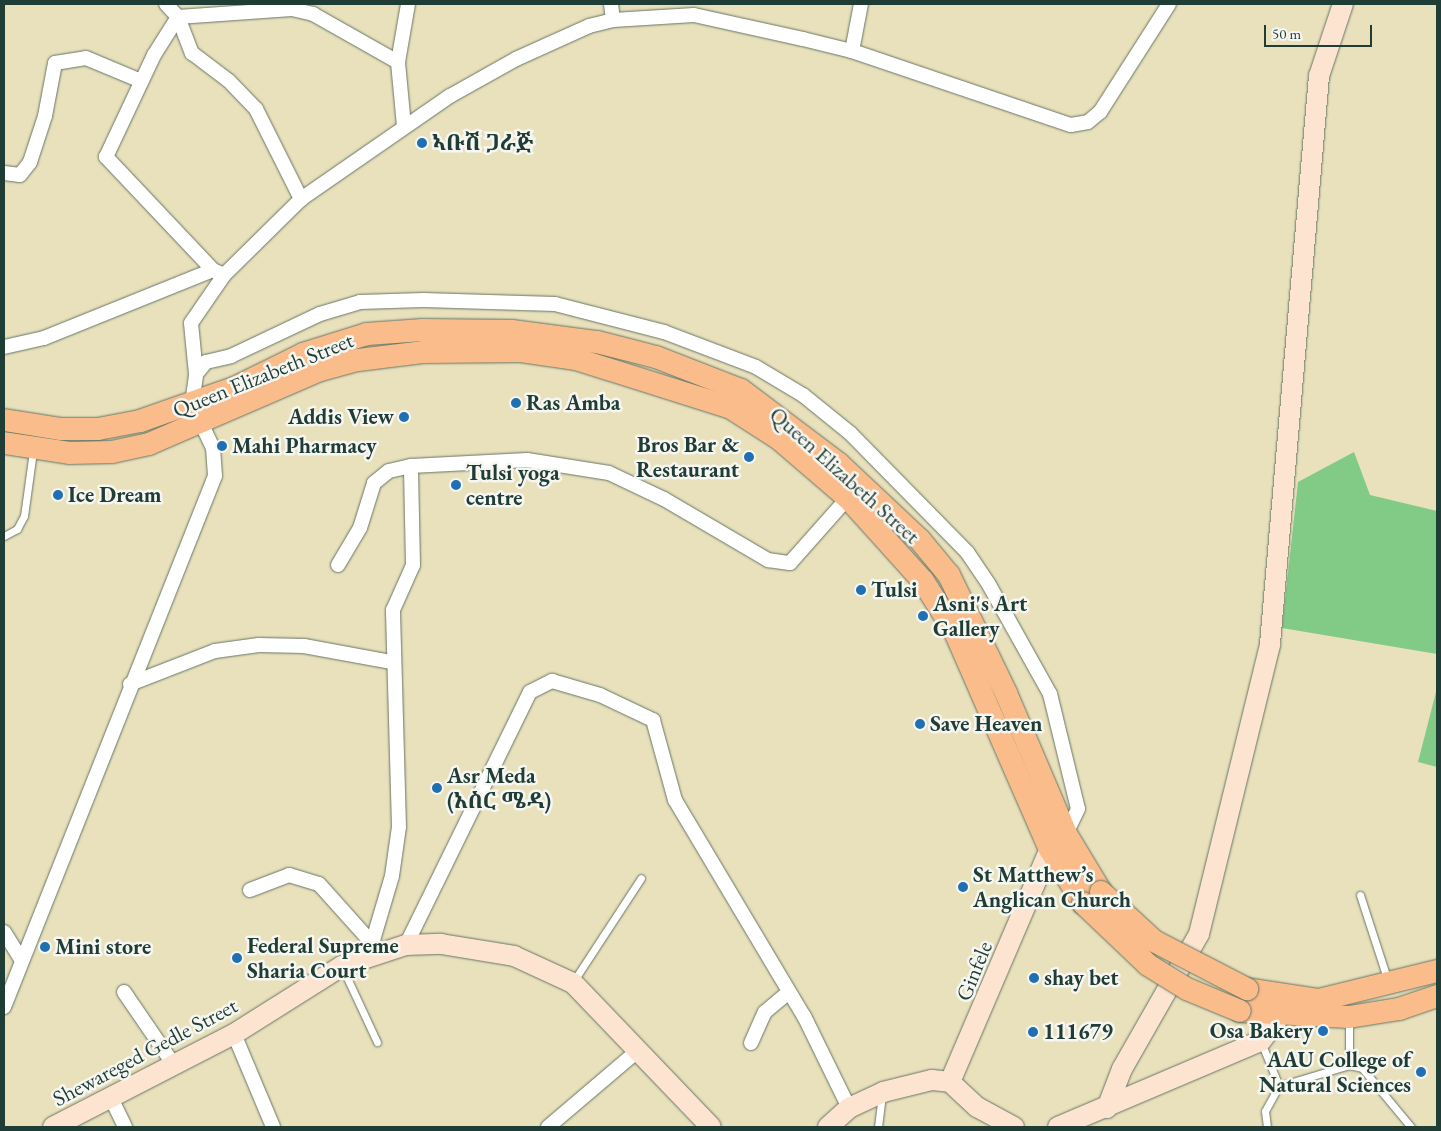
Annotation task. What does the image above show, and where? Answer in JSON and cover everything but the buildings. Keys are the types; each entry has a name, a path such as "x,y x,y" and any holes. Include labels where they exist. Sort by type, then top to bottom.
{"main road":[{"name":"Queen Elizabeth Street","path":"4,420 61,429 98,429 192,404 303,354 367,334 423,330 552,334 656,357 741,390 768,406 854,491 923,581 955,632 1050,849 1148,965 1187,989 1240,1010 1280,1016 1349,1017 1399,1009 1437,996"},
{"name":"Queen Elizabeth Street","path":"4,443 34,448 112,452 149,444 198,425 320,370 358,360 423,352 521,351 576,359 731,408 854,491 920,540 949,575 1006,693 1092,897 1154,941 1247,989 1318,1000 1390,986 1437,971"}],"street":[{"path":"166,4 178,16 192,53 229,81 256,109 301,200"},
{"path":"404,126 398,62 408,4"},
{"path":"611,4 613,20"},
{"path":"852,51 861,4"},
{"path":"5,1001 130,684 215,476 213,448 198,425 192,404 196,374 191,323 219,273 301,200 404,126 516,59 589,26 613,20 694,10 852,51 1071,125 1088,122 1100,112 1169,4"},
{"path":"1106,1108 1122,1069 1199,934 1270,644 1318,84 1343,4"},
{"path":"178,16 292,9 313,14 398,62"},
{"path":"178,16 141,81 106,157 219,273"},
{"path":"4,172 20,175 30,162 45,116 55,63 86,58 141,81"},
{"path":"4,347 44,338 219,273"},
{"path":"196,374 206,362 231,356 320,314 360,302 423,300 555,304 664,332 756,367 803,395 850,433 967,552 988,583 1050,694 1078,809 1066,834 1050,849"},
{"path":"338,566 360,528 374,483 390,471 411,466 527,460 609,473 664,499 768,560 790,563 854,491"},
{"path":"370,950 392,876 399,827 401,788 392,662 393,610 413,565 411,466"},
{"path":"130,684 215,651 258,645 304,646 392,662"},
{"path":"406,945 530,692 552,681 600,695 653,720 675,800 789,992 848,1108"},
{"name":"Ginfele","path":"950,1082 1050,849"},
{"path":"250,890 289,875 319,884 370,950"},
{"path":"4,932 21,959"},
{"name":"Shewareged Gedle Street","path":"53,1127 112,1100 234,1034 370,950 406,945 474,946 514,956 573,983 636,1052 711,1127"},
{"path":"124,992 174,1065"},
{"path":"751,1042 765,1012 789,992"},
{"path":"1058,1127 1261,1041 1280,1016"},
{"path":"234,1034 273,1127"},
{"path":"548,1127 636,1052"},
{"path":"828,1127 848,1108 883,1092 908,1083 950,1082 977,1106 1014,1127"},
{"path":"112,1100 125,1127"}],"lane":[{"path":"4,536 17,529 24,516 34,448"},
{"path":"573,983 641,878"},
{"path":"1360,895 1390,986"},
{"path":"342,966 378,1042"},
{"path":"1349,1017 1349,1065"},
{"path":"1261,1041 1279,1086"},
{"path":"1267,1127 1265,1111 1279,1086 1349,1065 1362,1068 1411,1127"},
{"path":"878,1127 883,1092"}],"green space":[{"path":"1354,452 1370,495 1437,511 1437,654 1282,628 1298,482"},
{"path":"1437,688 1437,767 1418,762"}],"place":[{"name":"ኣቡሽ ጋራጅ","path":"422,143"},
{"name":"Ras Amba","path":"516,403"},
{"name":"Addis View","path":"404,417"},
{"name":"Mahi Pharmacy","path":"222,446"},
{"name":"Bros Bar & Restaurant","path":"749,457"},
{"name":"Tulsi yoga centre","path":"456,485"},
{"name":"Ice Dream","path":"58,495"},
{"name":"Tulsi","path":"861,590"},
{"name":"Asni's Art Gallery","path":"923,616"},
{"name":"Save Heaven","path":"920,724"},
{"name":"Asr Meda (አስር ሜዳ)","path":"437,788"},
{"name":"St Matthew’s Anglican Church","path":"963,887"},
{"name":"Mini store","path":"45,947"},
{"name":"Federal Supreme Sharia Court","path":"237,958"},
{"name":"shay bet","path":"1034,978"},
{"name":"Osa Bakery","path":"1323,1031"},
{"name":"111679","path":"1033,1032"},
{"name":"AAU College of Natural Sciences","path":"1421,1072"}]}
